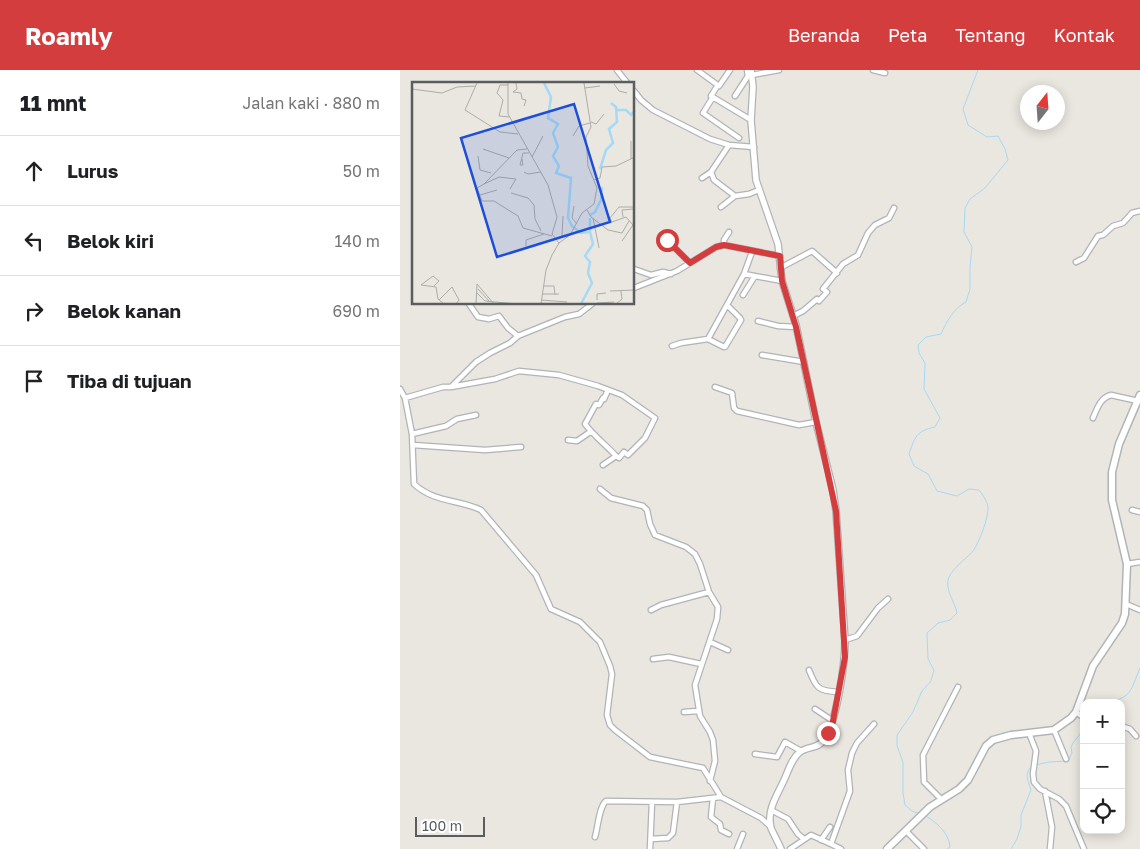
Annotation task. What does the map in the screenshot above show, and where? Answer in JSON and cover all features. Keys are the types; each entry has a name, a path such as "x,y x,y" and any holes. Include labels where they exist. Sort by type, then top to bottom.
{"main road":[{"path":"887,849 923,813 941,799 959,789 968,780 990,742 1011,735 1054,730 1076,712 1093,666 1122,623 1126,604 1127,564 1112,500 1112,472 1119,444 1139,398"}],"street":[{"path":"617,70 626,82"},
{"path":"696,70 719,86 730,70"},
{"path":"704,76 708,70"},
{"path":"735,96 748,76 747,70"},
{"path":"771,827 771,810 776,794 793,760 804,750 823,743 833,721 845,657 836,511 831,481 816,422 796,327 782,281 776,235 759,190 755,170 751,120 751,73 778,70"},
{"path":"873,70 885,73"},
{"path":"716,88 704,113 739,138"},
{"path":"635,92 646,105 710,138 729,145 754,148"},
{"path":"713,97 751,120"},
{"path":"702,178 711,172 729,145"},
{"path":"711,172 714,180 735,196"},
{"path":"721,207 735,196 759,190"},
{"path":"793,316 817,299 819,301 827,292 823,289 843,264 858,255 868,233 875,225 889,218 894,208"},
{"path":"1076,262 1084,258 1098,236 1103,235 1113,226 1123,223 1132,213 1140,211"},
{"path":"724,245 724,240 729,232"},
{"path":"667,240 690,263"},
{"path":"635,288 671,274 716,247 724,245 780,256"},
{"path":"780,268 812,251 837,273"},
{"path":"708,339 744,274 752,252"},
{"path":"635,269 651,274 663,272 671,274"},
{"path":"744,274 782,281"},
{"path":"743,295 755,276"},
{"path":"470,305 478,317 489,318 498,316 518,336"},
{"path":"451,386 476,362 510,343 518,336 565,317 579,314 591,305"},
{"path":"672,346 708,339 725,347 740,322 740,318 727,305"},
{"path":"758,321 778,326 796,327"},
{"path":"762,355 804,362"},
{"path":"405,398 443,387 495,378 511,372 527,371 559,375 608,390 622,395 655,418 644,438 628,455 624,452 619,458 616,456 603,465"},
{"path":"715,387 732,393 735,410 737,411 799,425 816,422"},
{"path":"400,389 405,398 412,434 414,484 433,497 474,506 481,510 536,575 551,609 580,622 600,642 612,674 607,715 610,725 645,754 702,768 722,797 761,818 771,827 781,849"},
{"path":"608,390 599,405 596,404 585,424 590,432 602,441 616,456"},
{"path":"1093,418 1102,399 1107,395 1139,398"},
{"path":"412,434 446,426 457,419 476,415"},
{"path":"568,440 577,441 590,432"},
{"path":"413,445 485,450 521,447"},
{"path":"600,489 611,498 643,506 647,510 655,535 692,550 700,564 709,592 719,609 695,685 698,711 713,740 715,761 710,781"},
{"path":"1132,510 1140,512"},
{"path":"1127,564 1140,562"},
{"path":"650,610 661,605 709,592"},
{"path":"845,640 856,636 878,608 888,599"},
{"path":"1126,604 1140,610"},
{"path":"710,642 728,650"},
{"path":"653,659 669,657 701,664"},
{"path":"809,670 814,683 822,690 838,692"},
{"path":"941,799 924,782 923,755 958,687"},
{"path":"815,710 833,721"},
{"path":"684,712 698,711"},
{"path":"1076,712 1080,715"},
{"path":"831,844 850,791 848,770 852,753 857,743 874,724"},
{"path":"1125,727 1130,728 1136,736"},
{"path":"1054,730 1066,759"},
{"path":"1029,733 1036,751 1034,782 1036,786 1059,799 1066,806 1084,849"},
{"path":"755,754 777,757 785,742 804,750"},
{"path":"1045,791 1052,827 1050,849"},
{"path":"595,837 604,802 609,800 677,802 722,797"},
{"path":"713,798 711,817 720,824 721,830 729,834"},
{"path":"650,849 652,802"},
{"path":"651,839 668,838 673,833 677,802"},
{"path":"771,810 788,819 804,840"},
{"path":"822,840 830,826"},
{"path":"906,831 924,849"},
{"path":"737,849 743,834"},
{"path":"790,849 811,834 841,849"}],"waterway":[{"path":"920,814 912,811 905,805 903,762 897,746 897,735 913,712 922,691 931,681 934,670 928,659 927,633 938,623 950,620 957,613 949,591 949,577 973,551 983,530 988,511 987,503 979,490 969,489 957,496 937,491 928,474 914,466 909,454 917,436 935,427 940,418 924,389 925,363 919,353 918,345 926,337 941,334 954,312 966,302 970,289 972,247 964,232 965,208 970,199 985,188 1008,160 998,136 987,137 968,125 963,109 978,70"},
{"path":"1119,699 1132,688 1140,668"},
{"path":"1035,765 1068,761 1072,753 1071,747 1080,734"},
{"path":"1011,849 1017,839 1021,826 1021,815 1031,790 1027,775 1031,767"},
{"path":"926,816 945,833 950,847 947,849"}],"route":[{"path":"667,240 690,263 716,247 724,245 780,256 782,281 796,327 836,511 845,657 833,721 828,733"}]}
